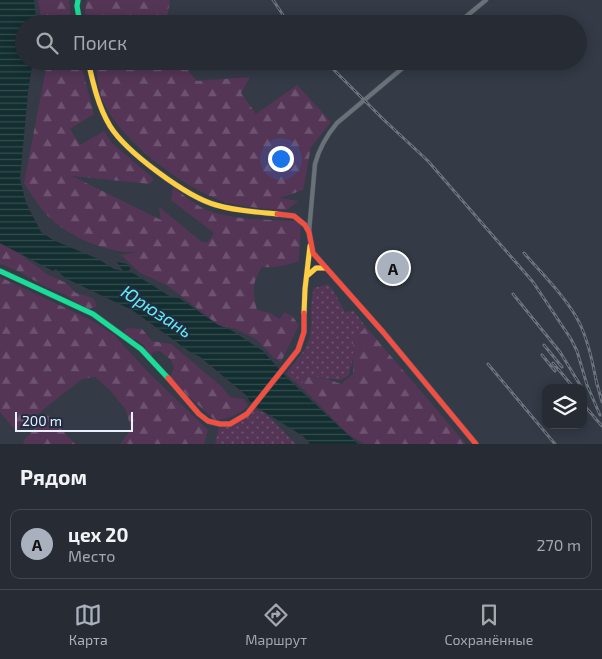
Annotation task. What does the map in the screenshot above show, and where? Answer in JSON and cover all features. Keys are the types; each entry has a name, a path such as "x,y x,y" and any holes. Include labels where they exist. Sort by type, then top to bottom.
{"main road":[{"path":"78,0 78,15"},
{"path":"0,271 92,314 120,332 141,348 199,414 208,421 230,424 247,414 298,350 304,332 304,304 310,245 309,232 294,216 214,205 187,192 116,136 101,108 90,70"},
{"path":"310,245 313,253 383,332 476,444"},
{"path":"308,276 315,269 327,268"}],"street":[{"path":"468,15 486,0"},
{"path":"309,232 315,164 328,135 337,123 400,70"}],"green space":[{"path":"38,0 69,0 70,15 40,15"},
{"path":"87,0 170,0 168,15 86,15"},
{"path":"46,70 82,70 94,114 70,129 80,145 104,131 112,143 154,179 150,184 72,176 161,220 159,207 202,242 208,242 214,233 171,200 173,187 209,211 231,217 301,222 299,261 281,266 262,267 254,287 257,310 270,313 280,319 284,312 292,316 299,325 281,362 274,358 256,339 236,329 221,326 168,286 139,272 121,255 137,252 126,252 102,247 67,231 49,217 24,183"},
{"path":"96,70 188,70 197,81 250,77 241,93 256,114 297,85 331,122 311,147 303,190 280,198 298,201 287,210 236,205 222,201 188,185 153,160 122,130 110,115 102,99"},
{"path":"0,244 17,252 47,274 66,283 76,293 93,298 97,306 89,309 66,295 0,264"},
{"path":"0,277 93,321 114,335 148,372 208,430 204,444 120,444 131,429 126,410 110,390 95,377 82,379 16,431 0,412"},
{"path":"328,284 345,312 354,311 366,327 353,339 354,354 349,375 341,380 305,376 301,387 286,374 304,351 308,342 311,329 314,288"},
{"path":"366,327 466,444 364,444 348,434 301,387 305,376 327,379 341,384 353,374 353,339"},
{"path":"127,328 142,329 152,341 171,344 221,386 230,397 244,399 248,406 233,416 215,420 169,379 174,368 171,360 160,351 153,352 151,358 145,353 145,346 135,339 132,340 123,331"},
{"path":"254,408 266,414 296,444 215,444 219,428 235,423"},
{"path":"48,415 75,444 25,444 23,441"}],"water":[{"name":"Юрюзань","path":"0,0 34,0 36,15 15,15 15,70 32,70 20,179 26,203 41,232 53,240 98,259 114,269 123,271 117,262 127,264 131,269 128,270 171,297 179,298 218,325 231,330 263,351 287,378 358,444 310,444 303,436 250,403 247,396 199,356 193,354 132,310 65,278 56,269 53,271 0,243"}],"railway":[{"path":"273,0 283,15"},
{"path":"334,70 428,161 533,282 571,339 600,415"},
{"path":"524,253 547,278 575,314 588,347 597,385"},
{"path":"513,294 560,352 580,384"},
{"path":"544,345 562,367"},
{"path":"542,355 555,371"},
{"path":"553,363 571,384"},
{"path":"488,364 555,444"},
{"path":"596,380 602,402"},
{"path":"587,409 602,426"}],"traffic: fast":[{"path":"78,0 78,15"},
{"path":"0,271 93,314 141,349 168,378"}],"traffic: slow":[{"path":"90,70 99,102 110,126 129,148 158,172 189,193 216,205 231,209 277,214"},
{"path":"304,313 310,246"},
{"path":"308,275 316,268 326,268"}],"traffic: jam":[{"path":"277,214 294,216 305,225 309,232 313,253 383,332 476,444"},
{"path":"168,378 199,414 208,421 230,424 247,414 298,350 304,332 304,313"}],"place":[{"name":"цех 20","path":"393,268"}]}
